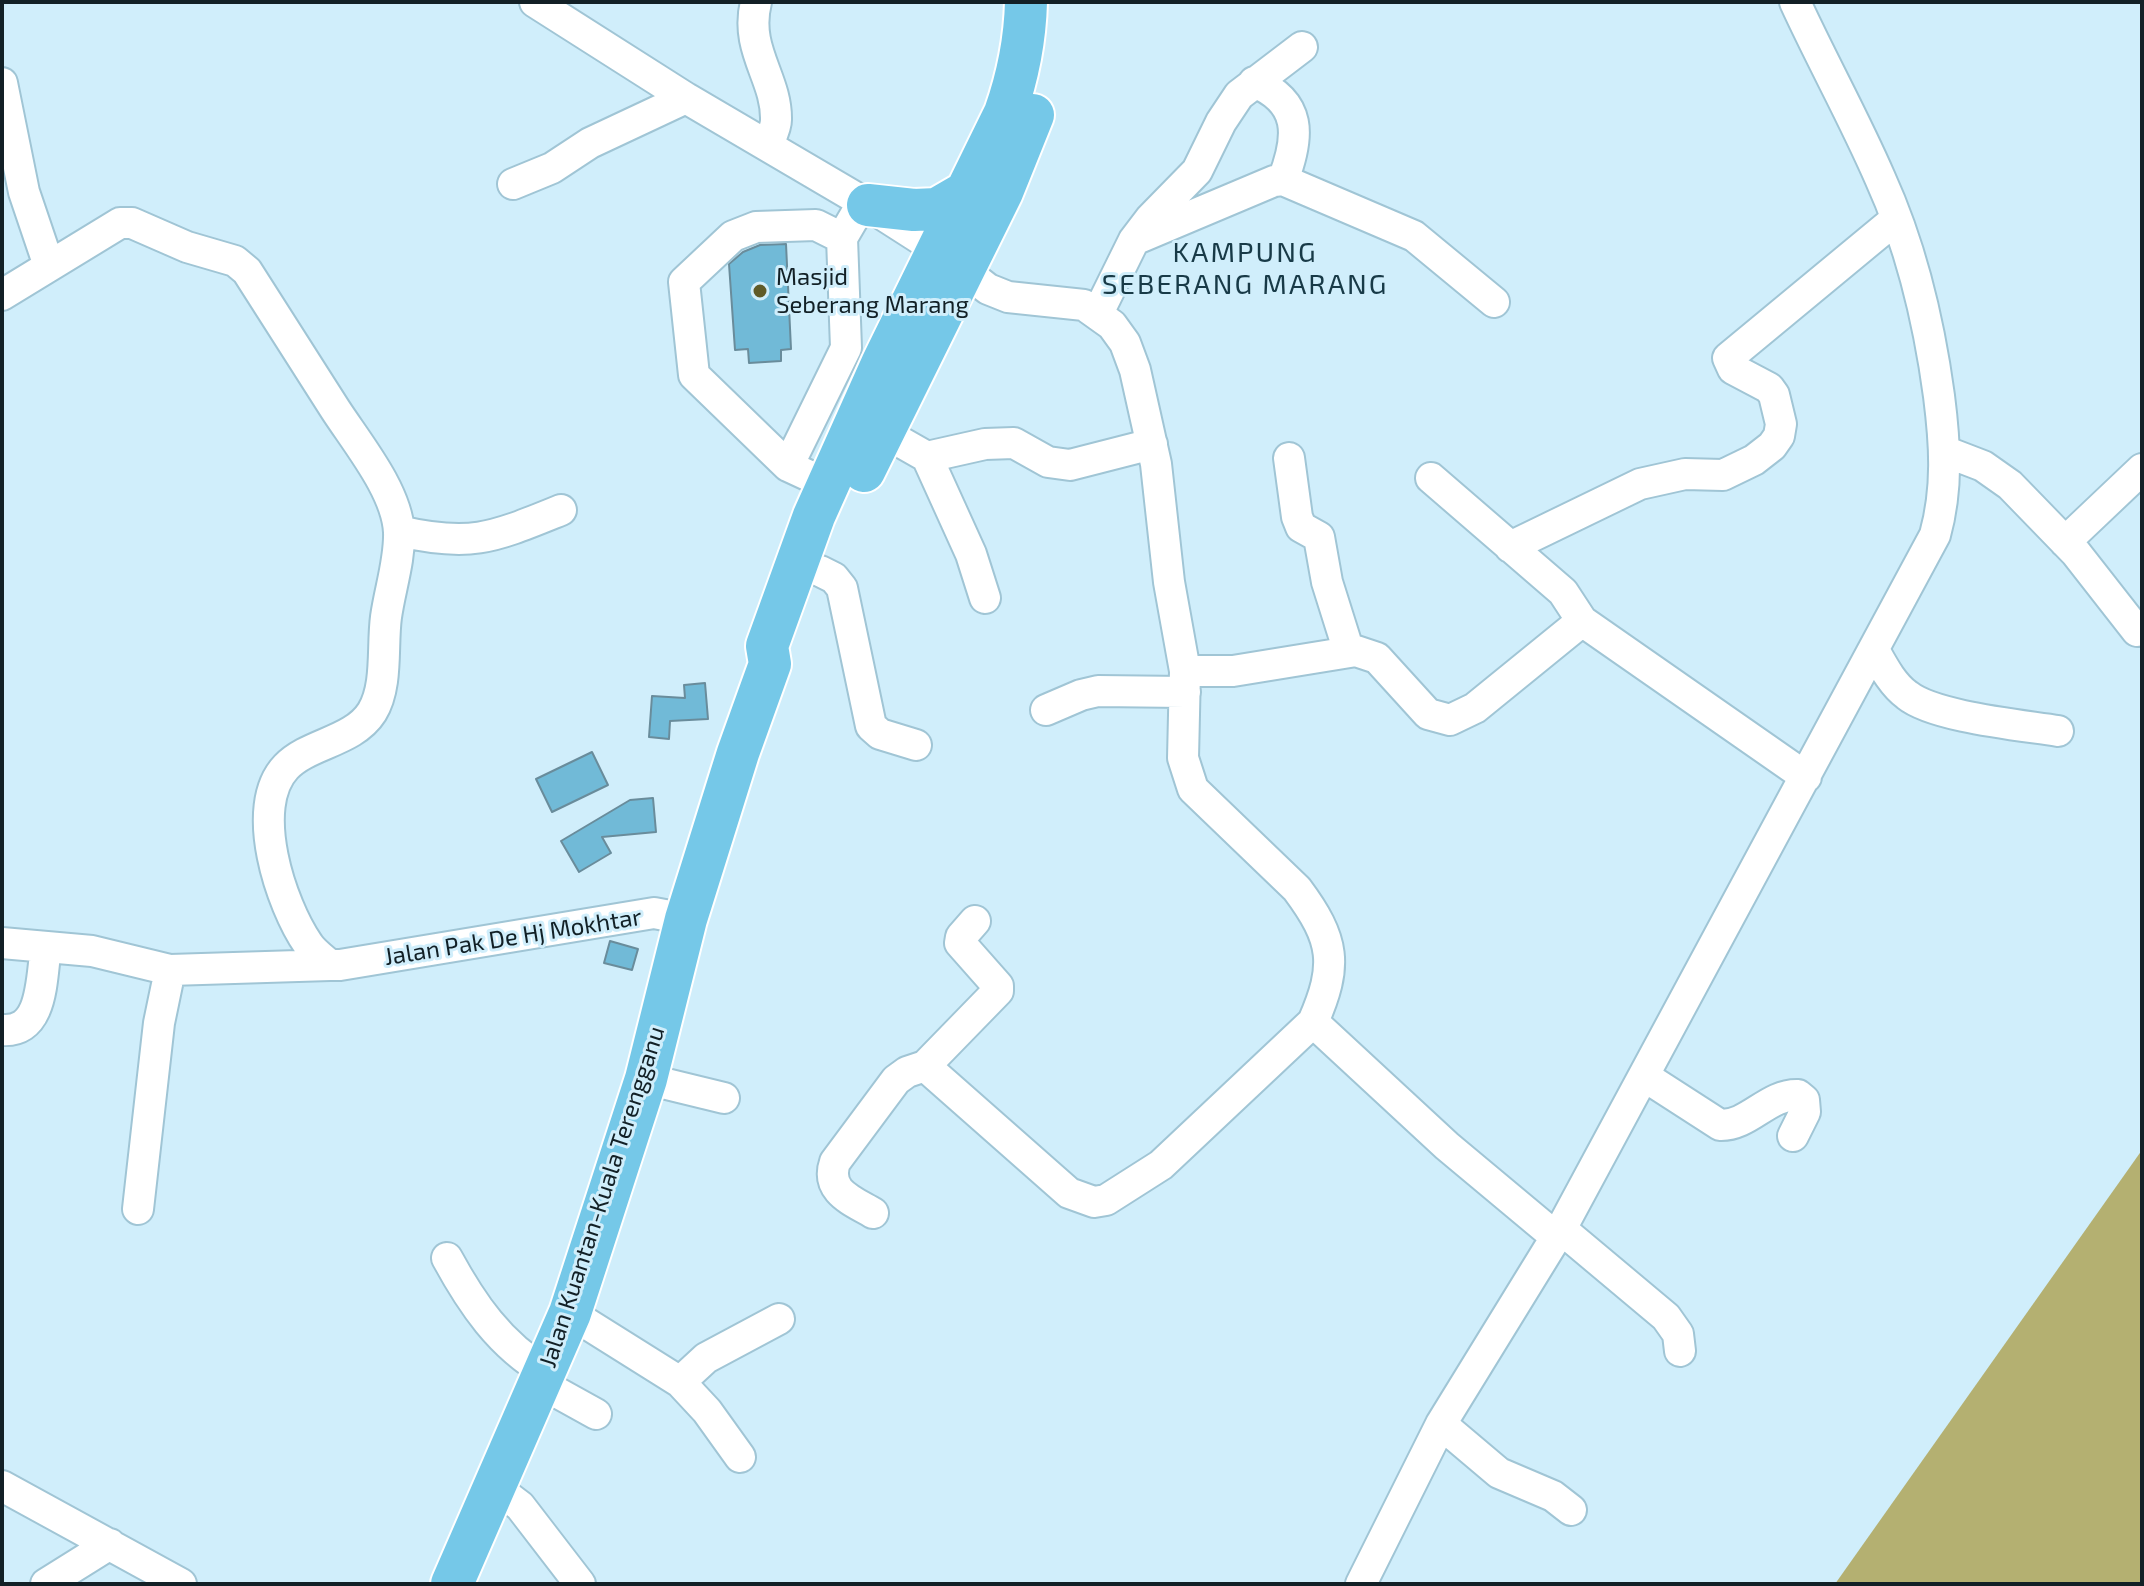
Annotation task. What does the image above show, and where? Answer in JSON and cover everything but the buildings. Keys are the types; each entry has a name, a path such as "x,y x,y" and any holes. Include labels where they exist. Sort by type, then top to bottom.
{"highway":[{"name":"Jalan Kuantan-Kuala Terengganu","path":"770,664 782,655 844,512 883,432 951,260 968,191 1005,113 1019,74 1025,38 1026,2"},
{"name":"Jalan Kuantan-Kuala Terengganu","path":"452,1584 570,1313 646,1079 686,919 738,753 770,664 767,646 814,516 829,485 864,356 951,260 1002,192 1043,85 1051,31 1049,2"},
{"path":"866,203 914,210 937,209 968,191"}],"street":[{"path":"535,2 686,98 866,203 988,289 1008,297 1084,305 1098,313 1125,343 1135,370 1160,487 1169,582 1185,681 1183,758 1190,783 1297,889 1321,928 1328,947 1331,967 1327,992 1313,1022 1161,1165 1117,1195 1094,1202 1069,1193 925,1066"},
{"path":"756,2 752,17 755,45 777,122 768,144"},
{"path":"1361,1584 1441,1424 1559,1233 1935,535 1944,488 1944,451 1936,377 1924,313 1905,242 1882,180 1795,2"},
{"path":"1098,313 1134,240 1197,171 1239,95 1302,47"},
{"path":"1254,82 1279,94 1287,105 1292,121 1293,144 1283,180"},
{"path":"2,83 24,192 49,266"},
{"path":"513,184 552,168 590,143 686,98"},
{"path":"1134,240 1274,181 1283,180 1414,236 1494,302"},
{"path":"788,466 864,356 842,238 866,203"},
{"path":"1510,547 1640,484 1685,474 1723,475 1754,460 1772,446 1779,436 1781,424 1774,395 1769,388 1733,369 1728,358 1896,219"},
{"path":"2,295 114,225 126,222 242,265 387,490 399,531 375,706 365,722 355,729 296,758 286,767 279,776 270,812 269,837 282,893 309,946 335,965"},
{"path":"829,485 788,466 694,375 684,282 733,236 756,227 816,225 842,238"},
{"path":"883,432 927,457 971,554 985,598"},
{"path":"927,457 985,444 1014,443 1048,462 1070,465 1152,444"},
{"path":"1944,451 1994,472 2065,542 2137,631"},
{"path":"1289,458 1297,517 1301,527 1319,537 1327,582 1349,652"},
{"path":"2065,542 2142,469"},
{"path":"1431,478 1563,592 1582,621 1806,777"},
{"path":"399,531 437,540 475,540 505,533 561,510"},
{"path":"820,571 834,578 842,588 871,726 880,734 916,745"},
{"path":"1046,710 1098,691 1185,681 1349,652 1367,653 1377,658 1428,714 1450,720 1475,708 1582,621"},
{"path":"1874,650 1897,686 1932,709 2058,731"},
{"path":"1859,679 1897,686"},
{"name":"Jalan Pak De Hj Mokhtar","path":"2,943 92,951 170,970 335,965 654,913 686,919"},
{"path":"873,1213 837,1190 831,1178 835,1162 896,1080 907,1072 925,1066 998,991 998,986 960,943 961,937 975,921"},
{"path":"2,1030 22,1028 30,1021 46,947"},
{"path":"138,1209 159,1023 170,970"},
{"path":"1313,1022 1447,1146 1666,1317 1678,1334 1680,1351"},
{"path":"1644,1076 1720,1125 1734,1123 1783,1096 1798,1095 1804,1100 1805,1112 1793,1136"},
{"path":"646,1079 724,1098"},
{"path":"447,1258 484,1319 543,1377 596,1414"},
{"path":"570,1313 680,1382 707,1411 740,1457"},
{"path":"680,1382 706,1358 779,1319"},
{"path":"1441,1424 1499,1473 1553,1496 1571,1510"},
{"path":"2,1486 181,1584"},
{"path":"495,1487 520,1506 580,1584"},
{"path":"46,1584 110,1544"}],"shaded area":[{"path":"2142,1150 2142,1584 1835,1584"}],"place":[{"name":"Masjid Seberang Marang","path":"760,291"}],"district":[{"name":"KAMPUNG SEBERANG MARANG","path":"1245,269"}]}
